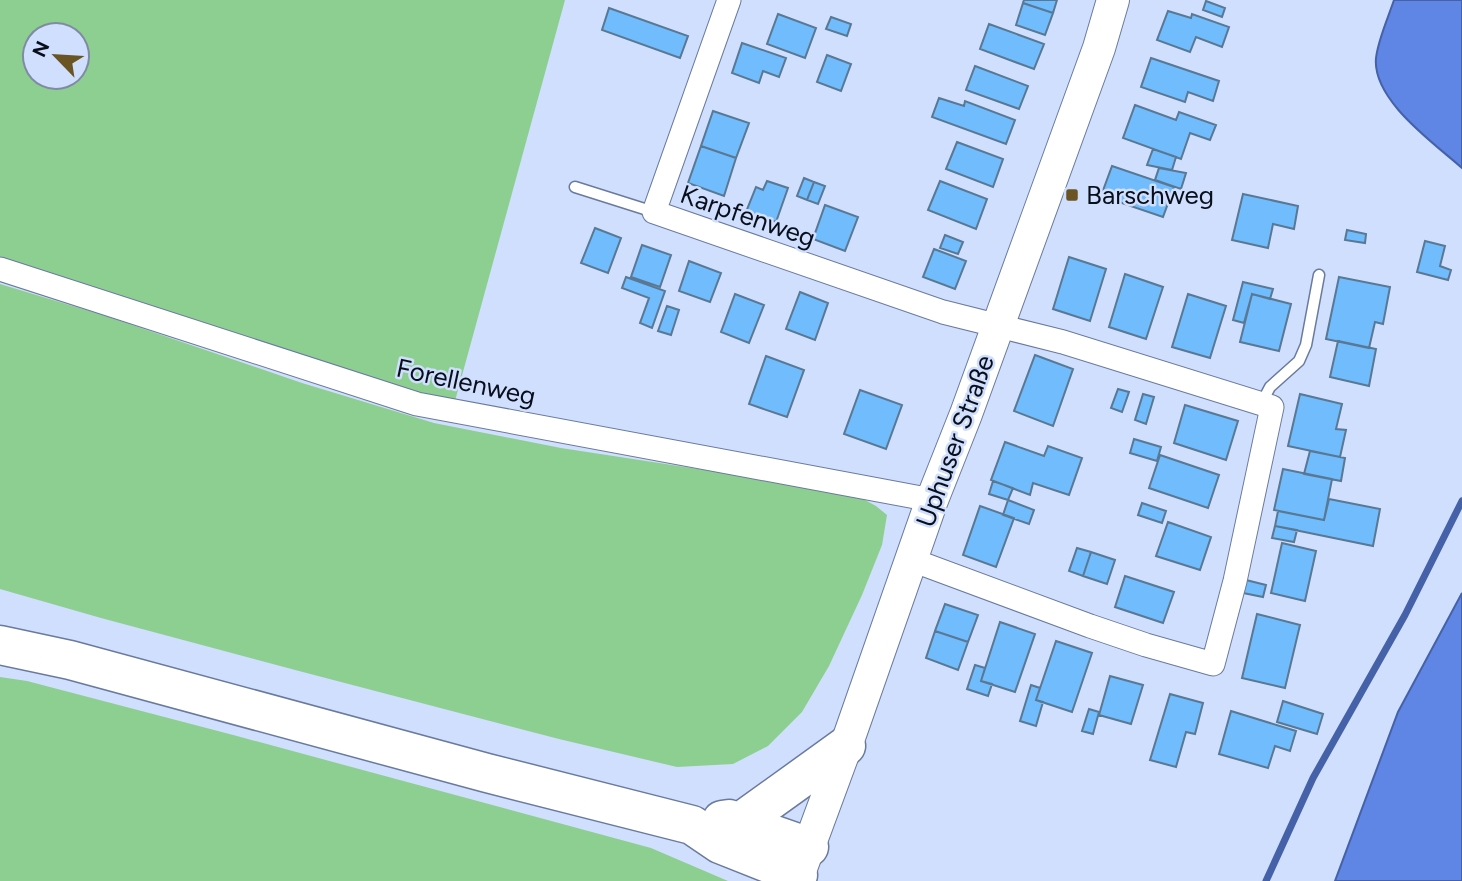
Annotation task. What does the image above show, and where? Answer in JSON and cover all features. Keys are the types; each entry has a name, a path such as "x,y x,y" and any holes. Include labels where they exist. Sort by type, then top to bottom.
{"highway":[{"path":"0,645 82,663 487,773 692,825 720,844 801,868"},
{"path":"739,823 846,746"},
{"path":"692,825 729,819 739,823 801,868"}],"street":[{"name":"Karpfenweg","path":"729,0 654,212 886,294 943,312 998,325"},
{"name":"Uphuser Straße","path":"801,868 932,500 966,414 1094,61 1113,0"},
{"name":"Forellenweg","path":"0,269 418,404 932,500"},
{"path":"912,561 1090,626 1213,664 1235,581 1272,407 1063,342 998,325"}],"lane":[{"path":"575,187 654,212"},
{"path":"1261,404 1270,387 1302,356 1319,275"}],"green space":[{"path":"0,0 565,0 452,412 0,269"},
{"path":"0,284 106,316 302,383 434,423 561,448 850,492 887,515 882,545 829,666 802,712 768,746 733,764 677,767 299,671 0,589"},
{"path":"0,677 27,681 237,736 651,848 728,881 0,881"}],"water":[{"path":"1394,0 1462,0 1462,168 1421,133 1394,105 1377,74 1377,51"},
{"path":"1462,593 1462,881 1335,881 1398,712"}],"building":[{"path":"1024,0 1057,0 1053,13 1023,3"},
{"path":"1206,1 1225,8 1222,17 1203,10"},
{"path":"1023,3 1053,13 1045,35 1016,25"},
{"path":"609,8 688,36 680,58 602,30"},
{"path":"1168,11 1191,18 1192,14 1229,27 1222,47 1196,37 1190,52 1157,40"},
{"path":"778,14 816,28 805,58 767,44"},
{"path":"831,17 851,24 847,36 826,29"},
{"path":"989,24 1044,44 1034,69 980,49"},
{"path":"742,43 786,58 779,77 763,71 759,83 732,73"},
{"path":"827,55 851,64 841,91 817,82"},
{"path":"1151,58 1219,81 1213,101 1188,92 1185,102 1141,87"},
{"path":"975,66 1028,86 1019,109 966,90"},
{"path":"939,98 964,106 965,101 1015,120 1006,144 932,117"},
{"path":"1135,105 1176,120 1179,112 1216,125 1210,140 1190,133 1181,159 1123,138"},
{"path":"713,111 749,123 736,158 701,146"},
{"path":"957,142 1003,159 993,187 946,169"},
{"path":"701,146 736,158 724,196 688,183"},
{"path":"1153,149 1176,157 1172,170 1147,165"},
{"path":"1112,166 1174,187 1163,217 1101,196"},
{"path":"1159,168 1186,173 1181,189 1155,180"},
{"path":"804,178 814,182 807,200 797,196"},
{"path":"767,181 788,188 776,222 746,212 756,187 763,190"},
{"path":"940,181 987,199 976,229 928,210"},
{"path":"814,182 825,186 818,204 807,200"},
{"path":"1243,194 1298,206 1294,229 1273,224 1268,248 1232,240"},
{"path":"825,205 858,217 845,251 813,239"},
{"path":"595,228 621,238 608,273 581,263"},
{"path":"1347,230 1366,234 1365,243 1345,240"},
{"path":"945,235 963,242 958,254 940,248"},
{"path":"1425,241 1445,246 1440,266 1451,270 1448,280 1417,272"},
{"path":"642,245 671,255 660,287 631,277"},
{"path":"934,249 966,261 955,289 923,277"},
{"path":"1069,257 1106,269 1090,321 1053,309"},
{"path":"689,261 721,273 710,302 679,291"},
{"path":"1125,274 1163,287 1146,339 1109,327"},
{"path":"626,277 665,291 652,328 640,323 649,298 622,288"},
{"path":"1339,277 1390,287 1383,324 1375,322 1369,348 1326,339"},
{"path":"1243,282 1273,289 1270,299 1252,294 1244,323 1233,320"},
{"path":"800,292 828,303 815,340 786,329"},
{"path":"735,294 764,305 749,343 721,332"},
{"path":"1188,294 1226,306 1210,358 1172,347"},
{"path":"1252,294 1291,304 1279,351 1240,342"},
{"path":"667,306 679,310 671,335 658,331"},
{"path":"1338,341 1376,349 1369,386 1330,377"},
{"path":"1035,355 1073,369 1053,426 1014,411"},
{"path":"766,356 804,370 787,417 749,404"},
{"path":"1118,389 1129,392 1122,412 1111,408"},
{"path":"860,390 902,405 886,449 844,434"},
{"path":"1143,394 1154,397 1146,424 1135,420"},
{"path":"1300,394 1342,404 1336,429 1346,430 1340,457 1288,446"},
{"path":"1185,405 1238,421 1226,460 1174,443"},
{"path":"1134,439 1161,447 1157,461 1130,453"},
{"path":"1005,442 1044,456 1048,446 1082,458 1069,495 1033,483 1030,495 991,480"},
{"path":"1310,451 1345,458 1341,481 1304,474"},
{"path":"1160,455 1219,475 1208,508 1149,488"},
{"path":"1283,469 1332,479 1324,520 1274,510"},
{"path":"993,481 1013,488 1008,500 989,494"},
{"path":"1329,499 1380,509 1373,546 1275,526 1278,511 1324,520"},
{"path":"1008,500 1034,510 1029,524 1003,515"},
{"path":"1142,503 1166,511 1162,523 1138,515"},
{"path":"980,506 1014,518 996,567 963,555"},
{"path":"1168,522 1211,537 1200,570 1156,556"},
{"path":"1275,526 1297,530 1294,542 1272,538"},
{"path":"1282,543 1316,551 1305,601 1271,593"},
{"path":"1077,548 1091,552 1083,576 1069,571"},
{"path":"1091,552 1115,560 1107,584 1083,576"},
{"path":"1125,576 1174,592 1163,623 1115,607"},
{"path":"1246,580 1266,585 1263,597 1243,593"},
{"path":"945,604 978,615 968,642 935,631"},
{"path":"1257,614 1300,625 1285,688 1242,678"},
{"path":"1000,622 1035,634 1015,692 981,681"},
{"path":"935,631 968,642 958,670 926,658"},
{"path":"1056,641 1092,653 1072,712 1036,700"},
{"path":"975,665 985,668 981,681 992,684 988,696 967,689"},
{"path":"1110,676 1143,685 1131,724 1099,715"},
{"path":"1031,685 1040,688 1036,700 1043,702 1036,726 1020,721"},
{"path":"1170,694 1203,703 1195,734 1186,732 1176,767 1150,760"},
{"path":"1283,701 1323,714 1317,734 1277,722"},
{"path":"1089,709 1099,712 1093,734 1082,731"},
{"path":"1231,711 1296,731 1290,751 1275,746 1268,768 1219,754"}],"waterway":[{"path":"1266,881 1313,778 1405,615 1462,501"}],"place":[{"name":"Barschweg","path":"1072,195"}]}
